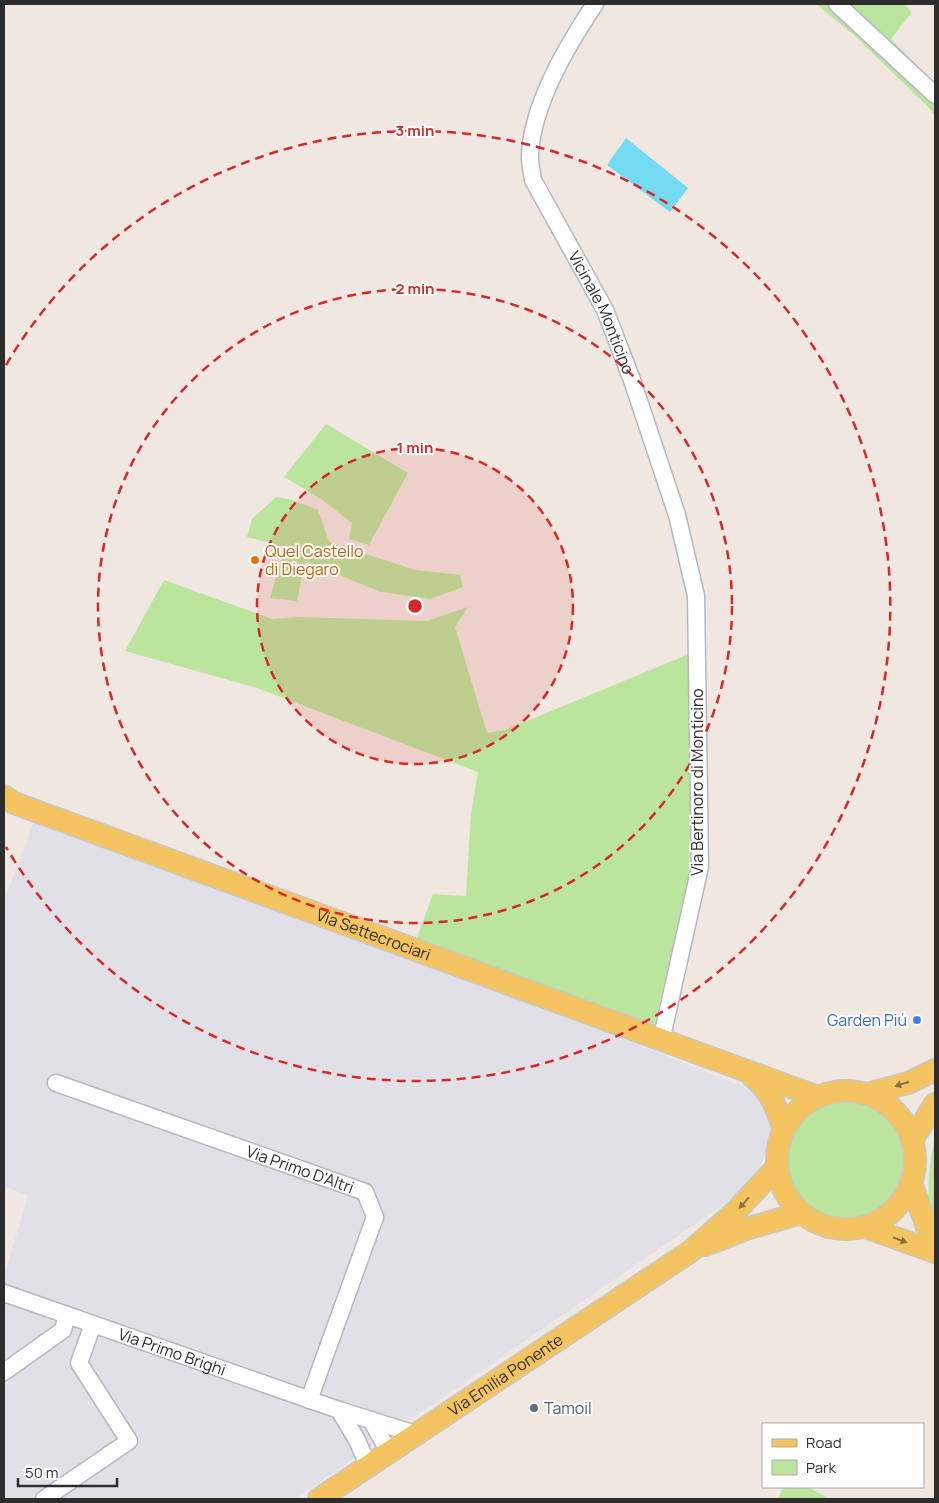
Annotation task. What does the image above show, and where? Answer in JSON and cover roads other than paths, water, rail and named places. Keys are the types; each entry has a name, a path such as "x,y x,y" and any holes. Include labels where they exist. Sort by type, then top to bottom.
{"main road":[{"name":"Via Settecrociari","path":"4,796 14,803 661,1041 818,1096"},
{"path":"867,1094 908,1083 935,1070"},
{"name":"Via Settecrociari","path":"746,1071 762,1084 772,1096 784,1129"},
{"path":"851,1091 867,1094 887,1104 903,1120 912,1140 915,1161 911,1183 901,1203 885,1218 865,1227 843,1230 821,1225 801,1213 785,1192 777,1166 778,1148 784,1129 798,1110 818,1096 834,1092 851,1091"},
{"path":"912,1140 935,1104"},
{"name":"Via Emilia Ponente","path":"319,1499 691,1251 735,1212 777,1166"},
{"path":"911,1183 927,1227 935,1240"},
{"name":"Via Emilia Ponente","path":"691,1251 746,1229 801,1213"},
{"path":"865,1227 935,1252"}],"street":[{"name":"Vicinale Monticino","path":"595,4 571,39 553,78 537,120 530,157 533,180 605,310 632,380 677,515 696,596 697,638"},
{"path":"837,4 935,95"},
{"name":"Via Bertinoro di Monticino","path":"661,1041 700,867 697,638"},
{"name":"Via Primo D'Altri","path":"56,1082 365,1192 375,1217 309,1400"},
{"name":"Via Primo Brighi","path":"4,1293 309,1400 416,1434"},
{"path":"4,1372 63,1330 68,1315"},
{"path":"44,1499 129,1441 79,1363 93,1324"},
{"path":"339,1410 357,1440 368,1466"},
{"path":"371,1420 389,1452"},
{"path":"357,1440 389,1452"}],"water":[{"path":"626,138 688,188 670,212 607,165"}],"place":[{"name":"Quel Castello di Diegaro","path":"255,560"},
{"name":"Garden Piú","path":"917,1020"},
{"name":"Tamoil","path":"534,1408"}]}
